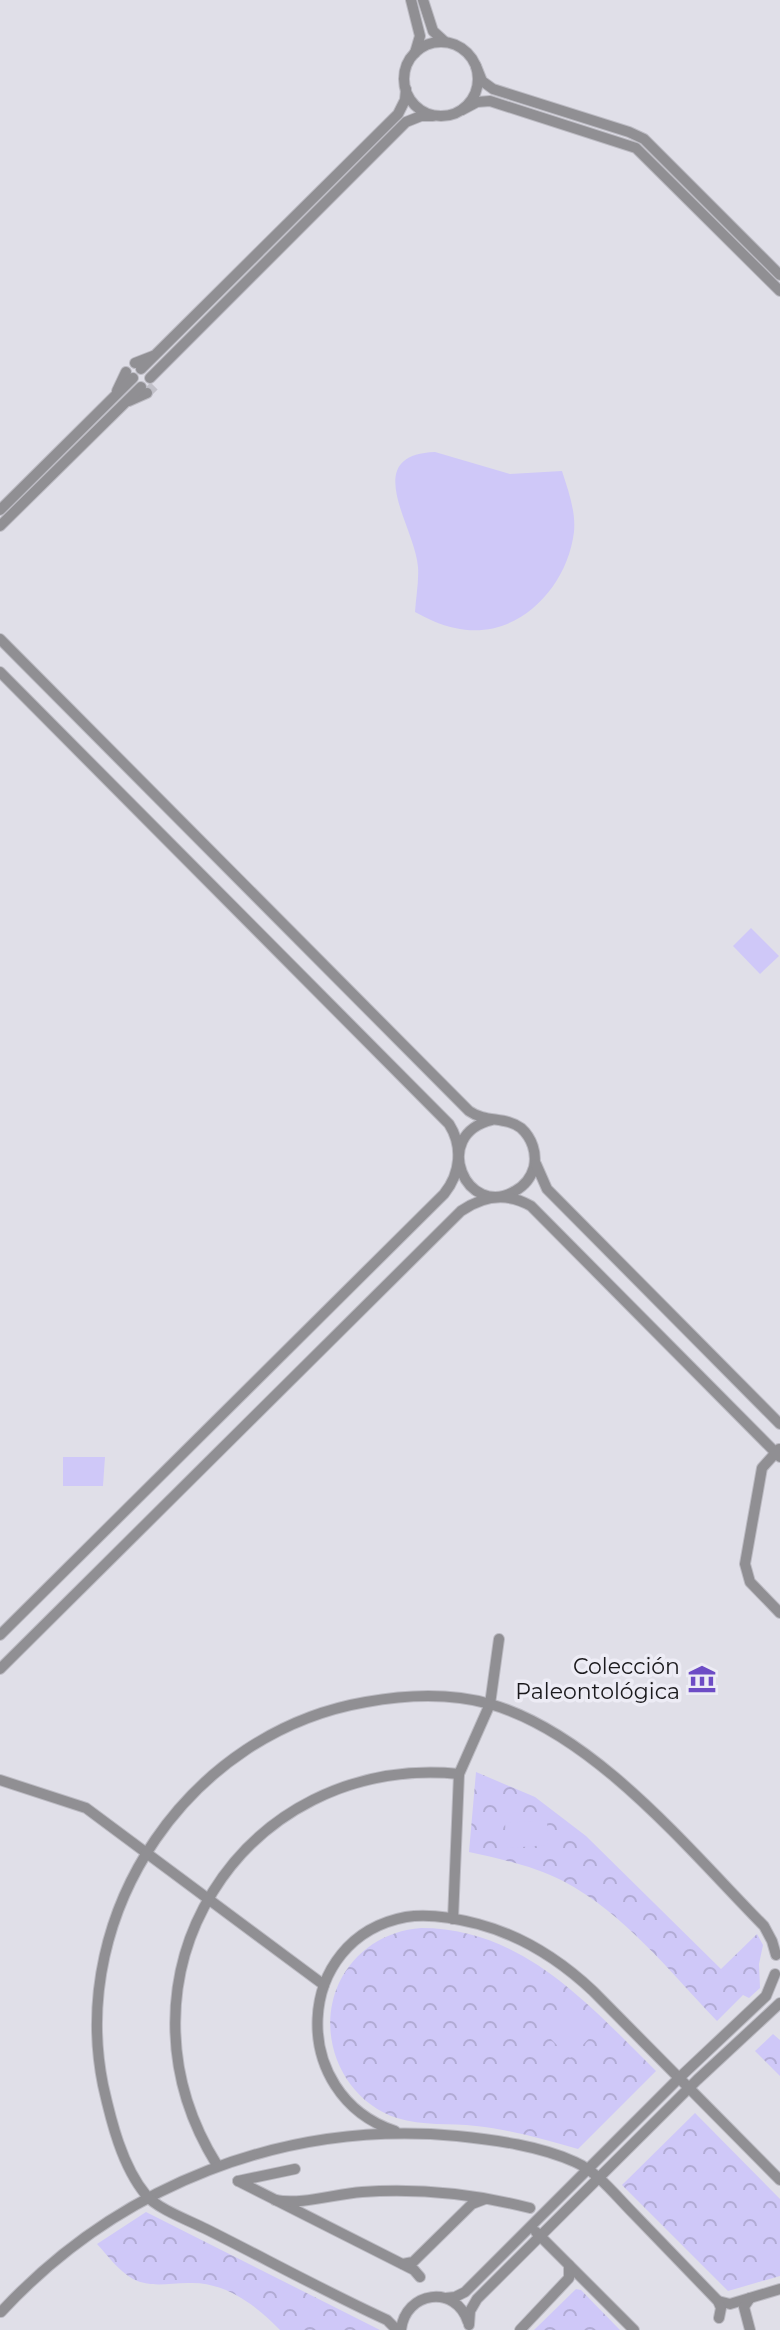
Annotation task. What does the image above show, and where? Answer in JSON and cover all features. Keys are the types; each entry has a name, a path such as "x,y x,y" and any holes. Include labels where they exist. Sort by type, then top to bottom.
{"street":[{"path":"411,0 420,36 406,70 405,100 398,114 145,374 406,122 421,116 453,115 477,102 490,101 631,145 658,161 780,275"},
{"path":"423,0 433,31 447,43 464,50 482,81 493,89 634,134 780,291"},
{"path":"414,54 429,44 447,43"},
{"path":"462,110 478,85 476,66"},
{"path":"406,89 416,106 433,116"},
{"path":"0,510 137,382 0,526"},
{"path":"0,639 469,1111 492,1120"},
{"path":"0,672 449,1124 455,1137 462,1173 470,1186 478,1192 516,1199 531,1206 779,1452 762,1468 745,1564 750,1582 780,1611"},
{"path":"0,1635 444,1194 454,1179 463,1140 468,1132 492,1120 503,1119 528,1135 538,1172 547,1189 780,1424"},
{"path":"0,1669 461,1211 479,1201 509,1195 526,1183 532,1174 535,1154"},
{"path":"453,1919 459,1774 490,1704 499,1639"},
{"path":"381,2318 396,2319 419,2300 455,2297 465,2292 679,2078 766,1996 778,1979 778,1951 764,1926 628,1788 597,1762 547,1729 490,1704 446,1698 391,1699 336,1709 294,1723 255,1744 210,1777 171,1816 145,1853 126,1891 111,1931 102,1972 98,2025 102,2079 112,2120 127,2160 147,2198 399,2330 407,2311"},
{"path":"217,2165 199,2133 185,2098 175,2033 175,2005 181,1968 192,1932 208,1899 229,1868 254,1840 283,1817 315,1798 349,1784 385,1775 422,1772 459,1774"},
{"path":"0,1780 86,1808 324,1985"},
{"path":"404,2134 369,2119 340,2094 322,2061 316,2023 324,1985 342,1954 360,1937 381,1925 417,1915 453,1919 507,1934 551,1957 593,1991 780,2180"},
{"path":"764,1926 780,1934"},
{"path":"469,2327 474,2302 689,2088 780,2003"},
{"path":"367,2134 373,2127 369,2119"},
{"path":"1,2312 66,2250 100,2226 147,2198 217,2165 286,2145 367,2134 404,2134 444,2135 508,2144 558,2156 587,2169 718,2301 721,2308 719,2318"},
{"path":"295,2169 238,2181 416,2271 430,2294 443,2297 462,2309 469,2327"},
{"path":"263,2194 260,2185 268,2175"},
{"path":"275,2200 290,2202 379,2191 466,2195 530,2208"},
{"path":"466,2195 470,2201 468,2208"},
{"path":"303,2214 300,2205 306,2199"},
{"path":"401,2263 410,2264 468,2208 479,2200 489,2199"},
{"path":"530,2226 634,2330"},
{"path":"419,2300 422,2282 417,2267 420,2256"},
{"path":"520,2330 567,2280 571,2272 569,2265"},
{"path":"567,2280 576,2277 584,2280"},
{"path":"712,2330 732,2303 780,2289"},
{"path":"750,2330 745,2304 752,2297"},
{"path":"718,2301 739,2306 745,2314"}],"green space":[{"path":"435,452 510,474 562,471 574,516 569,553 549,591 535,607 518,619 498,627 477,630 444,625 415,612 418,567 395,479 400,465 412,456"},
{"path":"751,928 779,956 760,974 733,946"},
{"path":"63,1457 105,1457 103,1486 63,1486"},
{"path":"476,1772 535,1797 586,1836 721,1969 757,1934 763,1945 759,1964 760,1988 749,1998 743,1995 717,2021 626,1926 585,1894 540,1871 469,1852"},
{"path":"547,1820 548,1845 507,1848 505,1823"},
{"path":"421,1928 458,1931 491,1941 523,1956 579,1997 656,2071 578,2149 489,2128 407,2121 378,2109 361,2097 338,2063 330,2024 332,2003 346,1971 362,1952 395,1933"},
{"path":"577,2006 599,2028 570,2058 548,2036"},
{"path":"773,2034 780,2040 780,2076 755,2051"},
{"path":"695,2113 780,2199 780,2276 728,2291 622,2185"},
{"path":"146,2212 380,2330 280,2330 261,2312 227,2290 201,2283 153,2284 133,2279 97,2244"},
{"path":"576,2289 581,2290 620,2330 534,2330"}],"tunnel":[{"path":"147,393 156,384"}],"place":[{"name":"Colección Paleontológica","path":"702,1679"}]}
